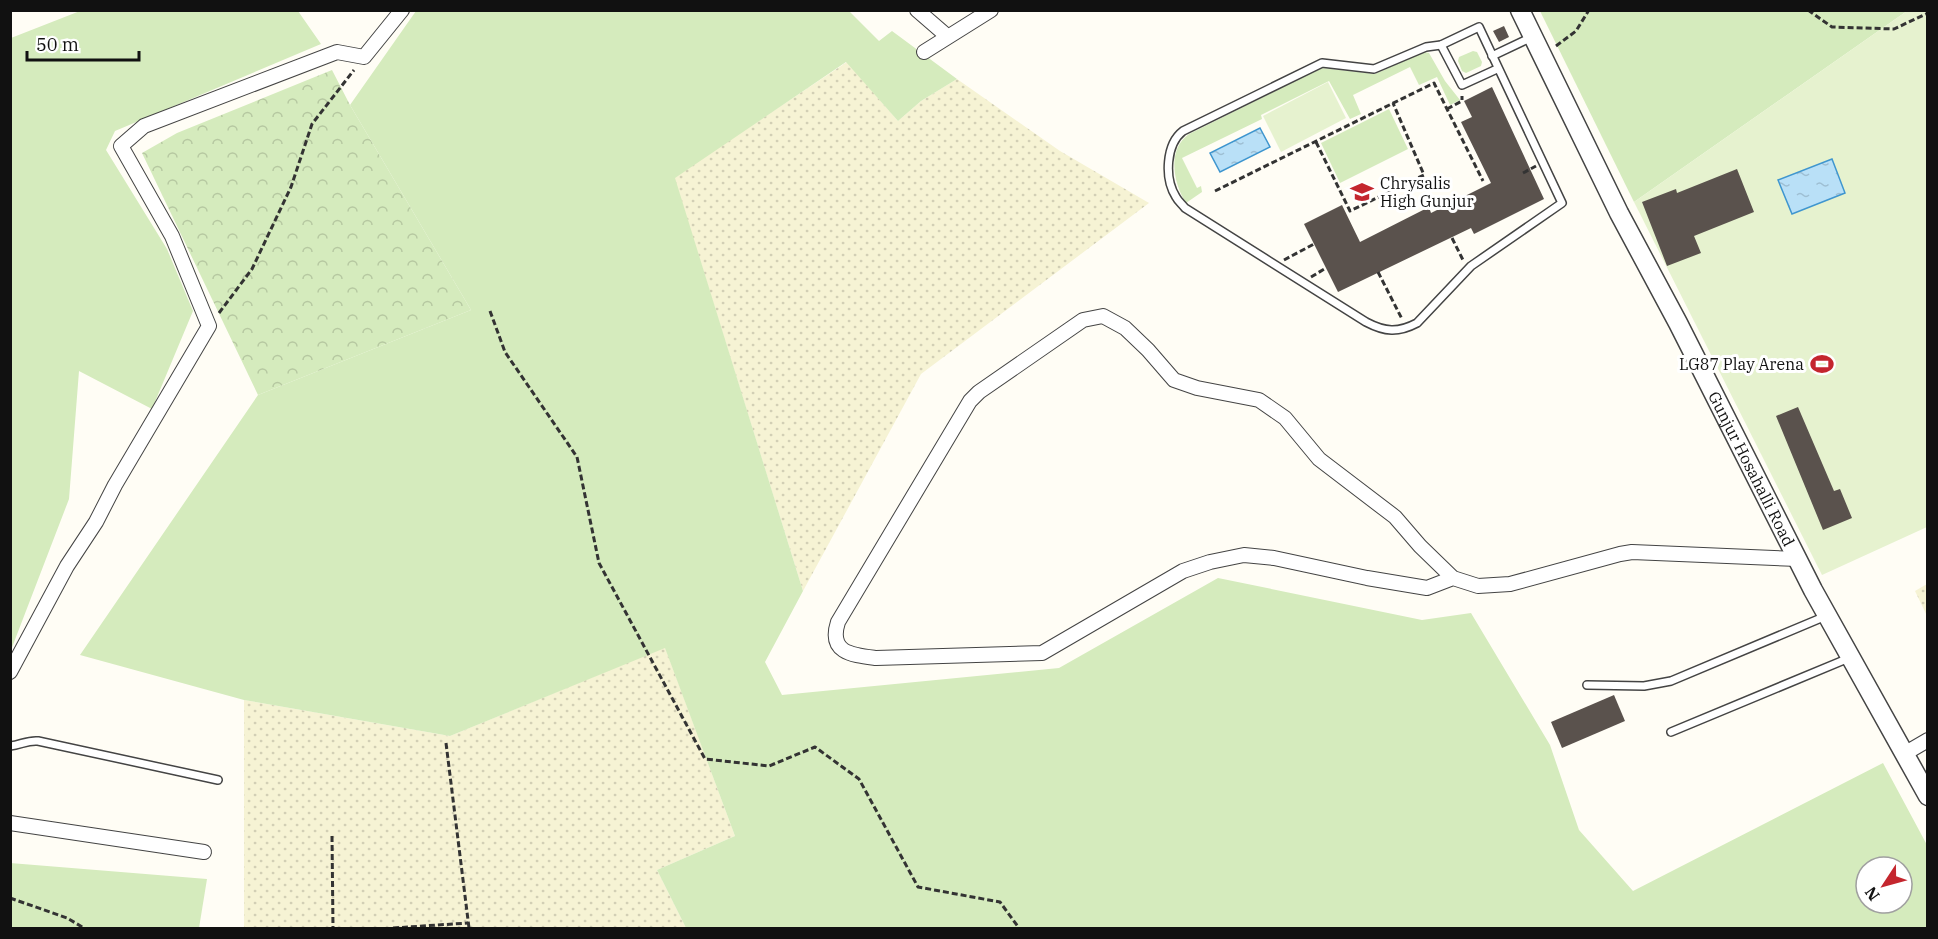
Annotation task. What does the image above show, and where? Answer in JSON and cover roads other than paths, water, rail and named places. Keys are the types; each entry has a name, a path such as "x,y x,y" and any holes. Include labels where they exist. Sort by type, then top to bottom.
{"street":[{"path":"13,665 67,566 96,522 210,326 172,237 121,146 144,126 337,52 364,57 402,10"},
{"path":"918,10 947,36"},
{"path":"924,52 991,10"},
{"name":"Gunjur Hosahalli Road","path":"1520,10 1619,213 1678,323 1798,559 1928,796"},
{"path":"1453,578 1427,588 1274,558 1244,555 1210,562 1183,571 1042,652 876,658 851,655 837,644 834,634 838,622 970,401 979,392 1083,320 1102,316 1125,328 1174,380 1197,388 1259,400 1285,417 1319,459 1395,517 1420,546 1453,578 1478,586 1510,584 1632,552 1798,559"},
{"path":"1904,754 1928,740"},
{"path":"10,823 204,852"}],"lane":[{"path":"1479,27 1492,56 1562,203 1468,269 1417,323 1406,329 1395,331 1376,327 1356,317 1185,208 1176,197 1171,185 1169,170 1174,141 1179,134 1322,63 1374,69 1426,47 1441,45 1479,27"},
{"path":"1492,56 1533,36"},
{"path":"1441,45 1462,86 1497,69"},
{"path":"1587,685 1644,686 1671,681 1828,615"},
{"path":"1671,732 1851,657"},
{"path":"10,746 20,746 29,740 38,741 218,780"}],"water":[{"path":"1260,128 1270,147 1220,172 1210,153"},
{"path":"1832,159 1845,193 1792,214 1778,180"}],"place":[{"name":"Chrysalis High Gunjur","path":"1362,192"},
{"name":"LG87 Play Arena","path":"1822,364"}]}
